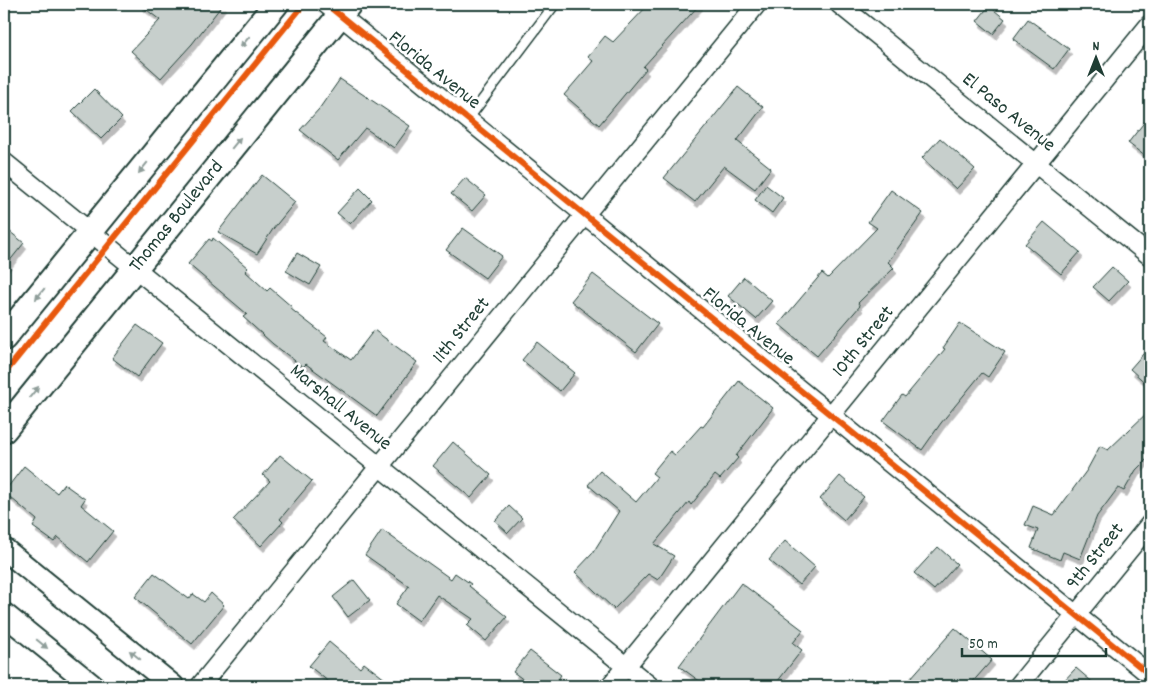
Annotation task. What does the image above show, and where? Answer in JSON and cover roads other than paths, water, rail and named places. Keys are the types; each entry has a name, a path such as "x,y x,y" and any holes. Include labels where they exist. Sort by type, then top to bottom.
{"main road":[{"path":"4,338 276,4"},
{"name":"Thomas Boulevard","path":"4,430 135,268 339,8"}],"street":[{"name":"11th Street","path":"200,686 757,4"},
{"name":"El Paso Avenue","path":"839,4 1150,256"},
{"name":"Florida Avenue","path":"339,8 468,119 1150,675"},
{"name":"10th Street","path":"610,686 1150,24"},
{"name":"Marshall Avenue","path":"4,162 650,686"},
{"name":"9th Street","path":"1018,686 1150,524"},
{"path":"4,549 173,686"},
{"path":"4,614 93,686"}],"lane":[{"path":"468,119 555,4"}]}
